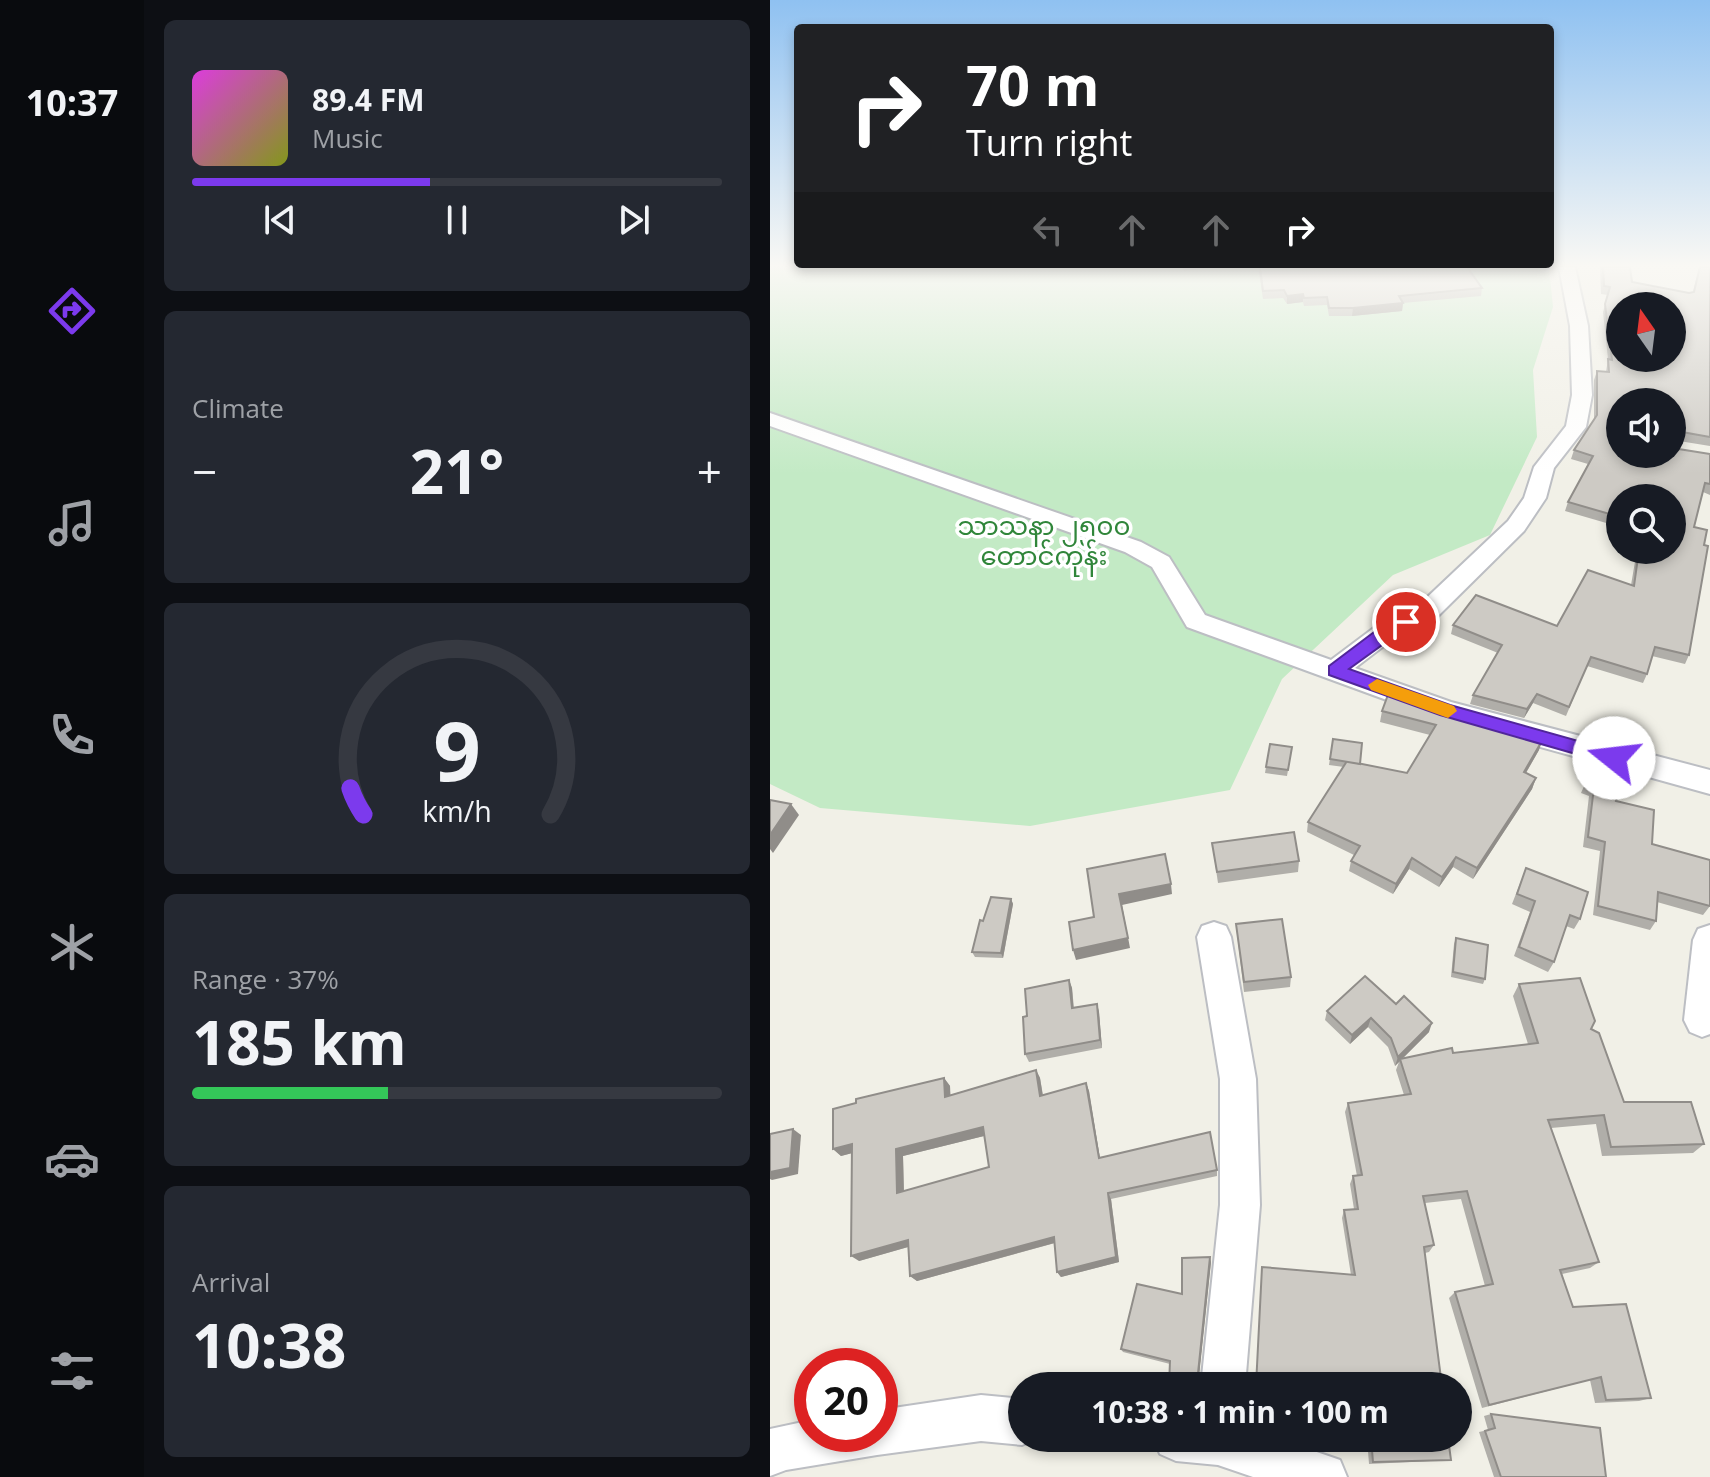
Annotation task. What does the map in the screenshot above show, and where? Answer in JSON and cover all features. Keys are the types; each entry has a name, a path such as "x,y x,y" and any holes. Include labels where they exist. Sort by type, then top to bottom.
{"street":[{"path":"1335,670 1384,633 1428,611 1516,526 1535,498 1544,467 1576,427 1582,395 1579,336"},
{"path":"770,419 1133,547 1161,562 1196,621 1446,711 1710,782"},
{"path":"1214,937 1238,1079 1240,1205 1224,1372"},
{"path":"1702,1020 1710,940"},
{"path":"898,1430 981,1418 1008,1421"},
{"path":"770,1453 794,1445"},
{"path":"1245,1452 1323,1477"}],"green space":[{"name":"သာသနာ ၂၅၀၀ တောင်ကုန်း","path":"770,336 1544,336 1533,370 1537,437 1490,535 1393,575 1282,679 1230,790 1030,826 820,808 770,784"}],"building":[{"path":"1686,336 1710,336 1710,437 1686,433 1686,388 1606,388 1606,468 1686,468 1686,450 1710,454 1710,484 1705,483 1694,527 1707,530 1704,545 1708,546 1689,655 1655,647 1647,674 1591,657 1569,707 1537,694 1527,709 1473,695 1502,645 1453,625 1476,595 1557,626 1588,570 1634,586 1637,564 1686,564 1686,484 1606,484 1606,513 1568,502 1593,456 1574,450 1597,415 1597,371 1686,372"},
{"path":"1389,692 1543,739 1524,772 1536,778 1477,868 1456,857 1442,877 1412,858 1396,884 1351,861 1360,846 1308,822 1347,761 1407,773 1436,725 1382,711"},
{"path":"1333,739 1362,743 1360,764 1330,759"},
{"path":"1270,744 1292,747 1288,770 1266,767"},
{"path":"1594,763 1625,775 1616,801 1654,810 1652,844 1710,860 1710,906 1658,892 1656,921 1598,906 1605,842 1588,837 1594,787 1586,783"},
{"path":"770,800 791,804 770,835"},
{"path":"1294,832 1299,861 1217,872 1212,843"},
{"path":"1165,854 1171,884 1119,894 1128,938 1073,950 1069,922 1094,917 1087,869"},
{"path":"1526,868 1588,892 1580,919 1570,915 1554,962 1519,947 1535,901 1517,894"},
{"path":"991,897 1011,899 1001,953 972,952 980,920 983,921"},
{"path":"1282,919 1291,977 1244,982 1236,924"},
{"path":"1456,938 1488,945 1485,979 1453,972"},
{"path":"1365,976 1396,1004 1404,996 1432,1023 1398,1057 1391,1038 1371,1018 1352,1035 1327,1011"},
{"path":"1580,978 1595,1021 1591,1029 1599,1033 1624,1102 1691,1102 1704,1144 1611,1147 1604,1115 1548,1120 1599,1262 1560,1270 1573,1307 1626,1304 1651,1398 1606,1400 1601,1377 1489,1405 1455,1292 1493,1284 1467,1191 1423,1196 1434,1245 1424,1247 1440,1372 1257,1372 1262,1267 1355,1275 1344,1210 1358,1209 1353,1176 1362,1175 1348,1103 1411,1094 1400,1059 1452,1048 1453,1053 1538,1043 1519,984"},
{"path":"1069,980 1072,1008 1097,1004 1100,1040 1025,1054 1025,989"},
{"path":"1036,1070 1040,1096 1086,1083 1099,1158 1210,1132 1217,1170 1108,1193 1116,1257 1057,1272 1054,1237 910,1276 908,1240 851,1256 852,1144 833,1149 833,1109 856,1103 856,1099 944,1078 945,1097","holes":["983,1127 989,1167 897,1193 896,1149"]},
{"path":"793,1129 790,1168 770,1172 770,1134"},
{"path":"1210,1257 1198,1372 1170,1372 1170,1361 1121,1349 1137,1284 1182,1294 1182,1258"},
{"path":"1491,1414 1600,1428 1606,1477 1501,1477 1485,1431 1495,1428"},
{"path":"1372,1452 1450,1452 1451,1460 1373,1462"}],"slow traffic":[{"path":"1377,685 1448,711"}],"route":[{"path":"1406,622 1384,633 1335,670 1446,711 1614,758"}]}
